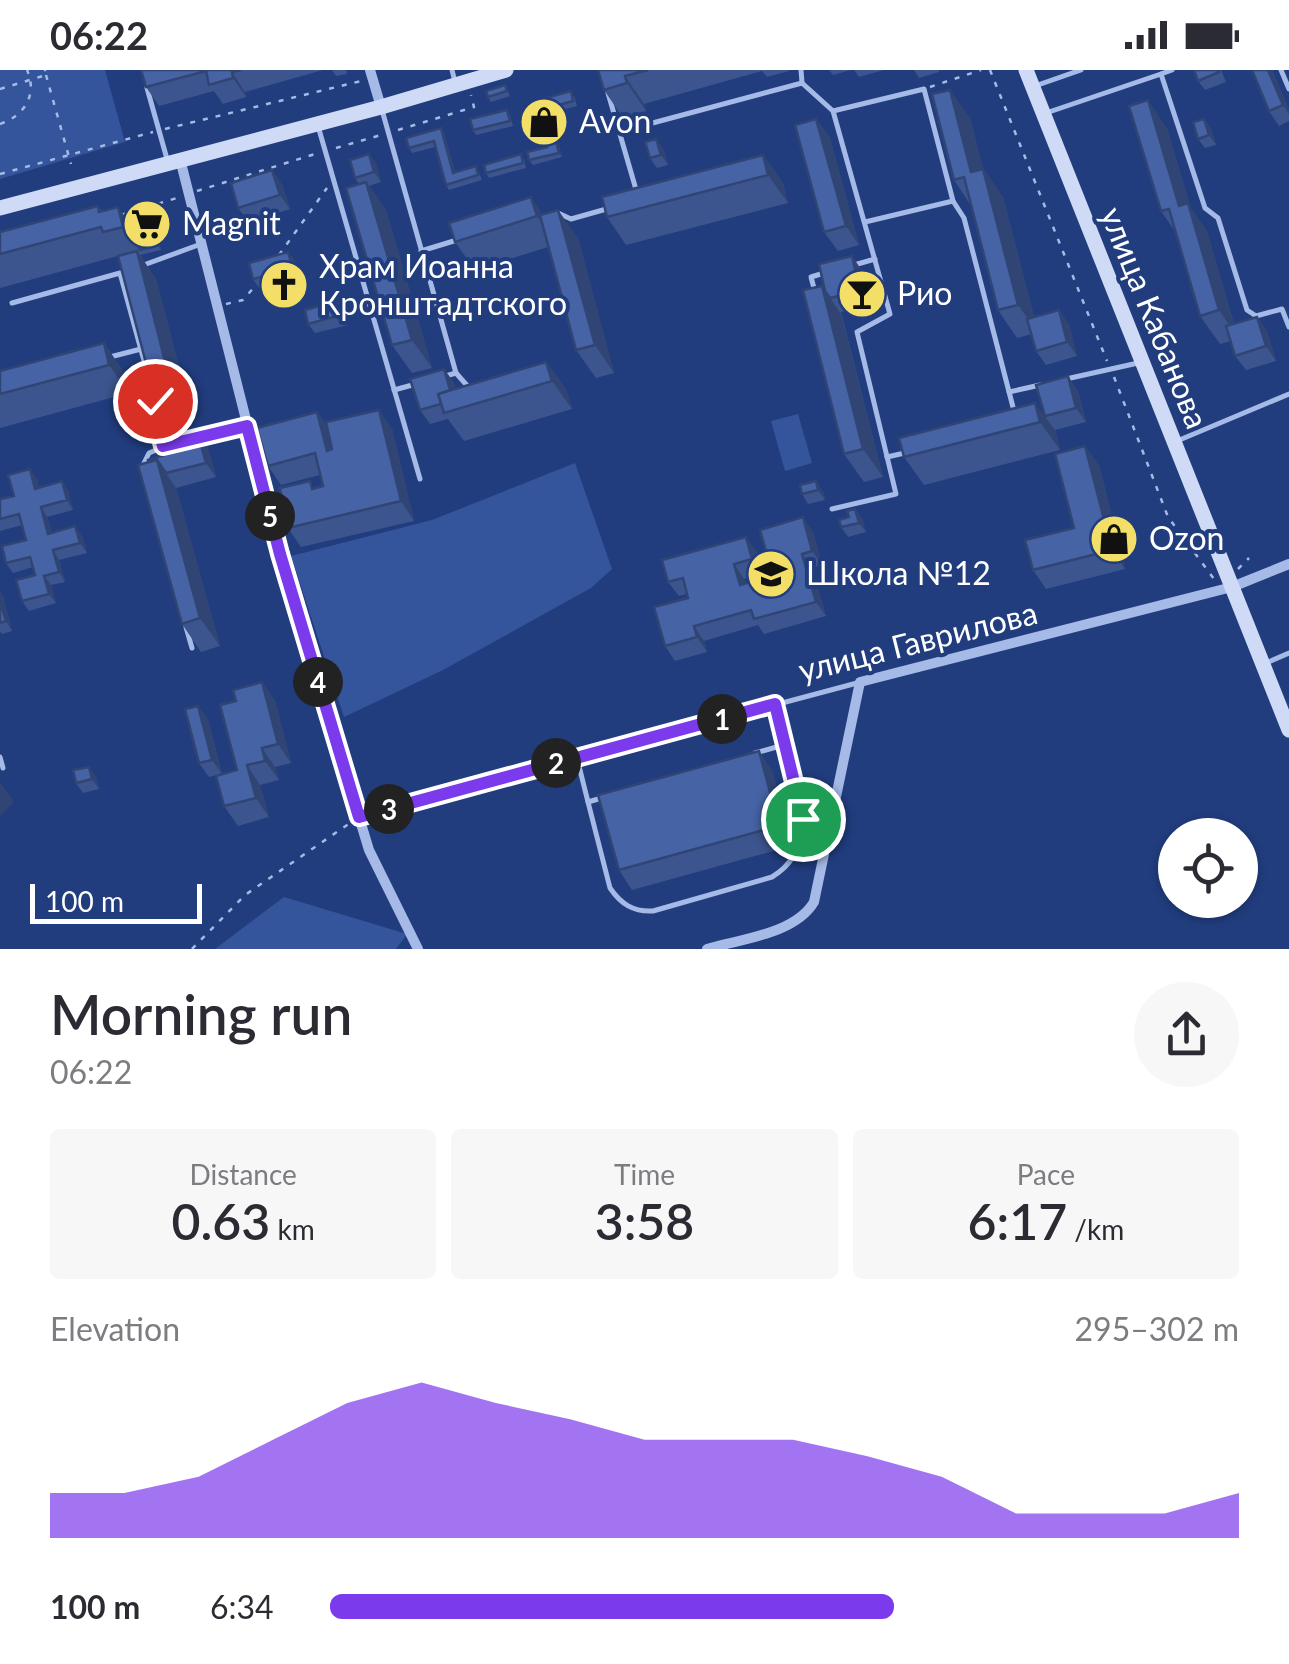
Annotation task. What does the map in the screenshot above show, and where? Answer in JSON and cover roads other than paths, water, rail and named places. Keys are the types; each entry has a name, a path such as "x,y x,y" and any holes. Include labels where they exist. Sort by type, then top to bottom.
{"main road":[{"path":"0,208 381,107 458,79 506,70"},
{"name":"улица Кабанова","path":"1026,70 1289,730"}],"street":[{"path":"371,74 381,107"},
{"path":"174,160 190,194 280,554 369,850 418,949"},
{"name":"улица Гаврилова","path":"860,682 1289,564"},
{"path":"707,949 788,926 806,915 814,902 860,682"}],"lane":[{"path":"800,70 802,83 833,111 890,314 857,332 896,494 832,510"},
{"path":"1032,88 1081,70"},
{"path":"1043,114 1172,70"},
{"path":"1281,70 1289,89"},
{"path":"1162,74 1206,208 1218,218 1246,310 1256,316 1282,309 1289,327"},
{"path":"620,132 802,83"},
{"path":"147,85 159,131 174,160"},
{"path":"606,86 640,200"},
{"path":"833,111 924,90 953,200 964,218 1018,424"},
{"path":"381,107 456,373 478,397"},
{"path":"317,123 420,479"},
{"path":"865,222 953,200"},
{"path":"554,212 571,219 622,205"},
{"path":"422,250 459,240"},
{"path":"12,303 120,274 202,244"},
{"path":"843,268 875,259"},
{"path":"820,307 811,277 827,272"},
{"path":"120,274 155,401 163,446"},
{"path":"106,358 141,349"},
{"path":"1060,380 1142,362"},
{"path":"441,377 456,373"},
{"path":"394,390 425,381"},
{"path":"1009,392 1043,384"},
{"path":"1174,442 1289,394"},
{"path":"146,483 142,465 149,453 163,446 247,426"},
{"path":"887,457 924,448"},
{"path":"182,612 192,648"},
{"path":"1264,664 1289,653"},
{"name":"улица Гаврилова","path":"512,775 860,682"},
{"path":"577,758 610,888 617,898 640,912 653,911 772,877 785,870 794,858 802,838 803,819 775,704"},
{"path":"748,755 784,745"},
{"path":"0,756 4,768"},
{"path":"588,802 606,797"}],"place":[{"name":"Avon","path":"544,122"},
{"name":"Magnit","path":"147,224"},
{"name":"Храм Иоанна Кронштадтского","path":"284,285"},
{"name":"Рио","path":"862,294"},
{"name":"Ozon","path":"1114,539"},
{"name":"Школа №12","path":"771,574"}]}
